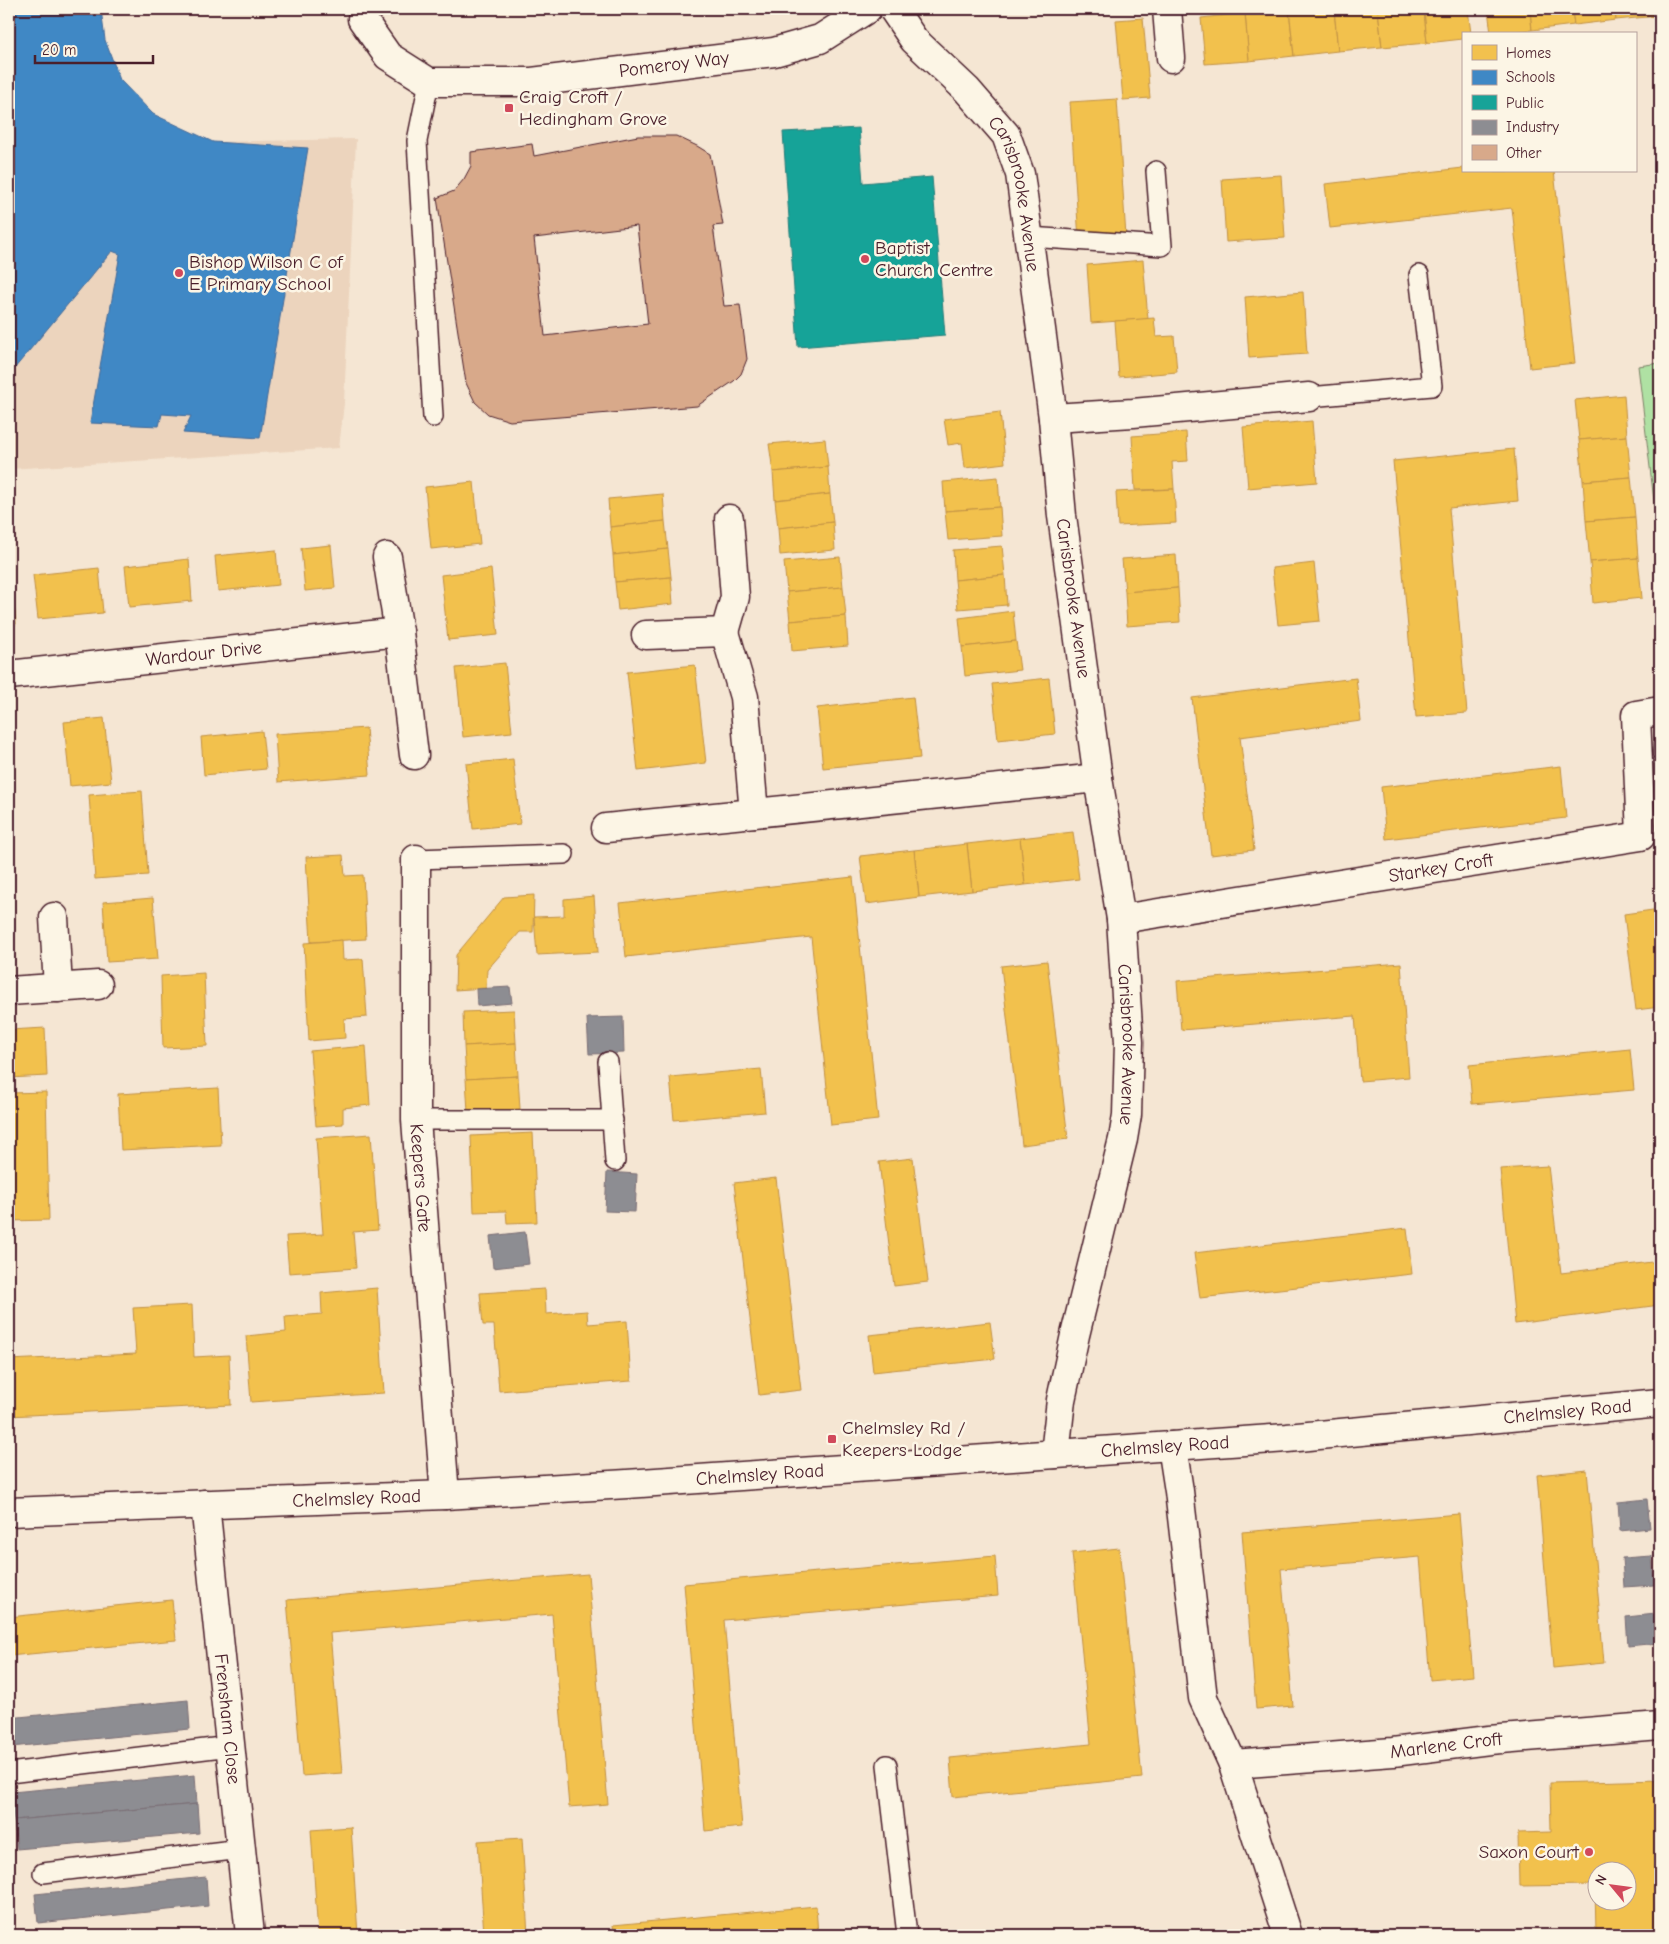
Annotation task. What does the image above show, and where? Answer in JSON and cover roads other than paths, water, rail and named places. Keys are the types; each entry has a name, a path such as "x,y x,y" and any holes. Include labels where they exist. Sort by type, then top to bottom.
{"street":[{"path":"364,9 362,19 388,56 430,82"},
{"name":"Pomeroy Way","path":"430,82 532,82 774,52 820,39 867,9"},
{"name":"Carisbrooke Avenue","path":"893,9 914,40 967,90 1006,135 1020,174 1053,418 1062,516 1098,778 1121,919 1129,1042 1127,1115 1123,1139 1061,1400 1055,1454"},
{"path":"1167,9 1171,58"},
{"path":"1053,418 1133,413 1309,397"},
{"path":"729,519 735,597 725,632 744,697 754,813"},
{"path":"387,557 399,632 414,755"},
{"name":"Wardour Drive","path":"9,675 399,632"},
{"path":"646,635 725,632"},
{"name":"Starkey Croft","path":"1121,919 1641,836 1648,713"},
{"path":"606,828 1098,778"},
{"name":"Keepers Gate","path":"416,859 416,1120 445,1495"},
{"path":"54,917 58,988"},
{"path":"9,991 98,985"},
{"name":"Chelmsley Road","path":"9,1512 445,1495 1288,1438 1660,1403"},
{"path":"1172,1446 1203,1698 1232,1764 1288,1935"},
{"name":"Frensham Close","path":"205,1504 250,1935"},
{"name":"Marlene Croft","path":"1232,1764 1394,1752 1489,1740 1660,1726"}],"lane":[{"path":"430,82 417,141 433,417"},
{"path":"1028,237 1162,246 1156,171"},
{"path":"1309,397 1432,386 1419,275"},
{"path":"416,859 564,854"},
{"path":"608,1062 615,1161"},
{"path":"416,1120 613,1120"},
{"path":"9,1774 230,1746"},
{"path":"887,1765 906,1935"},
{"path":"43,1873 241,1849"}],"place":[{"name":"Craig Croft / Hedingham Grove","path":"509,108"},
{"name":"Baptist Church Centre","path":"865,259"},
{"name":"Bishop Wilson C of E Primary School","path":"179,273"},
{"name":"Chelmsley Rd / Keepers Lodge","path":"832,1439"},
{"name":"Saxon Court","path":"1589,1852"}]}
